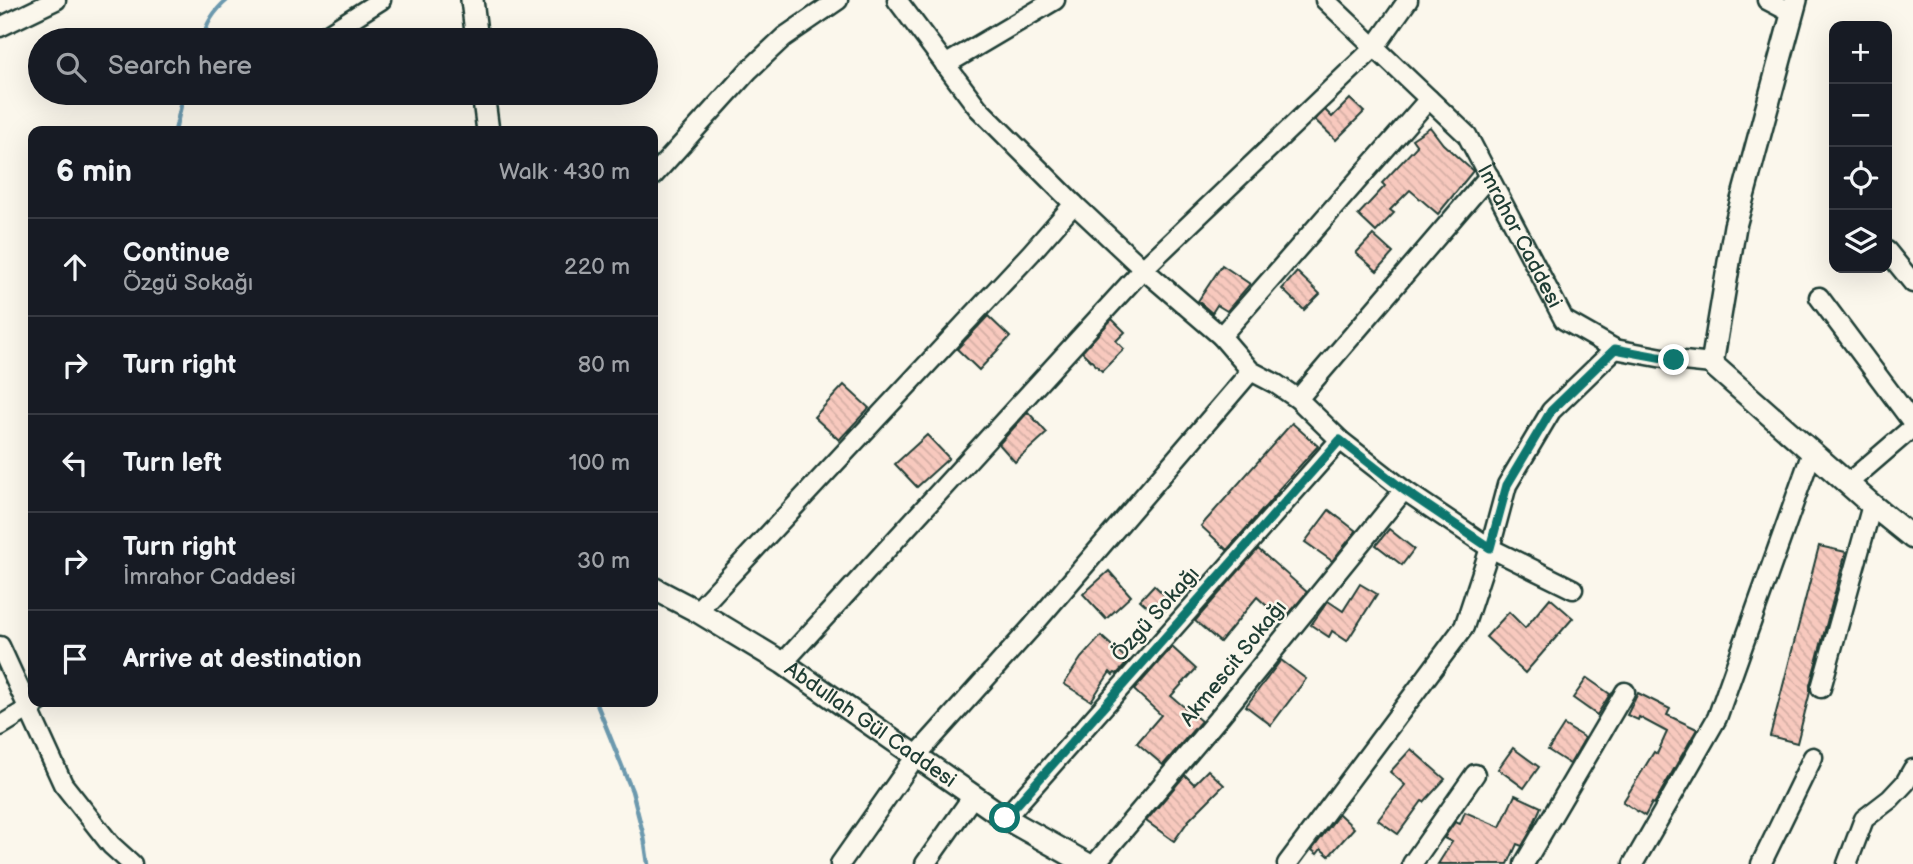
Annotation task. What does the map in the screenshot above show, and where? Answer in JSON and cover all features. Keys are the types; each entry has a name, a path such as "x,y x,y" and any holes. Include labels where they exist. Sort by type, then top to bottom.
{"street":[{"path":"0,27 56,0"},
{"path":"337,28 381,0"},
{"path":"472,0 476,28"},
{"path":"658,170 748,71 784,37 838,0"},
{"path":"897,0 978,108 1074,204 1221,337 1251,371 1298,400 1340,440 1404,490 1490,548 1573,589"},
{"path":"945,65 1055,0"},
{"name":"İmrahor Caddesi","path":"1325,0 1467,135 1564,320 1615,349 1712,364"},
{"path":"783,663 1143,268 1375,47 1408,0"},
{"path":"1767,0 1794,6 1735,226 1712,364 1913,538"},
{"path":"1221,337 1429,99"},
{"path":"485,105 487,126"},
{"path":"1298,400 1489,176"},
{"path":"697,611 1074,204"},
{"path":"1892,257 1913,283"},
{"path":"1819,297 1913,425 1848,483"},
{"path":"1287,864 1464,627 1507,485 1551,411 1615,349"},
{"path":"840,864 916,756 1031,628 1251,371"},
{"name":"Özgü Sokağı","path":"1005,818 1340,440"},
{"path":"1633,864 1717,718 1812,452"},
{"name":"Akmescit Sokağı","path":"1096,864 1404,490"},
{"path":"1821,688 1872,505"},
{"name":"Abdullah Gül Caddesi","path":"658,591 783,663 1005,818 1087,864"},
{"path":"0,646 28,695"},
{"path":"1524,864 1625,692"},
{"path":"0,726 31,707"},
{"path":"35,707 63,784 111,845 132,864"},
{"path":"1761,864 1813,757"},
{"path":"1847,864 1864,819 1890,799 1905,783 1913,769"},
{"path":"1412,864 1475,774"},
{"path":"925,864 973,796"}],"building":[{"path":"1350,99 1364,112 1336,140 1315,120 1325,110 1332,117"},
{"path":"1430,127 1443,144 1473,171 1438,214 1410,190 1390,210 1394,213 1376,232 1358,215 1385,186 1382,183 1417,146 1412,139"},
{"path":"1373,235 1393,253 1377,271 1356,253"},
{"path":"1222,265 1250,284 1227,311 1217,305 1212,313 1198,301"},
{"path":"1297,272 1320,294 1304,310 1282,289"},
{"path":"988,316 1010,337 979,370 957,349"},
{"path":"1112,319 1125,332 1116,341 1124,349 1102,371 1082,352"},
{"path":"844,385 869,408 839,440 814,417"},
{"path":"1028,412 1047,433 1015,462 999,444"},
{"path":"1292,423 1318,446 1227,550 1201,526"},
{"path":"927,435 949,458 917,487 895,464"},
{"path":"1329,510 1356,531 1332,561 1305,542"},
{"path":"1389,529 1414,549 1402,565 1376,545"},
{"path":"1819,546 1846,552 1797,743 1770,736"},
{"path":"1258,549 1307,592 1283,621 1257,597 1220,642 1195,621"},
{"path":"1109,571 1131,596 1106,619 1083,594"},
{"path":"1360,584 1377,594 1347,641 1332,631 1329,637 1311,625 1328,601 1343,611"},
{"path":"1154,585 1172,602 1159,617 1140,600"},
{"path":"1550,598 1573,618 1525,673 1486,637 1509,612 1525,628"},
{"path":"1101,636 1129,661 1117,674 1110,672 1091,701 1064,684 1081,658"},
{"path":"1172,647 1196,669 1171,696 1201,721 1163,765 1137,743 1161,715 1134,690"},
{"path":"1281,660 1306,679 1271,725 1246,706"},
{"path":"1587,678 1610,694 1597,715 1573,698"},
{"path":"1638,693 1670,709 1667,715 1697,729 1645,816 1623,802 1654,752 1657,754 1667,732 1639,717 1638,720 1627,715"},
{"path":"1564,725 1585,738 1570,764 1548,750"},
{"path":"1513,748 1539,767 1524,788 1498,769"},
{"path":"1411,749 1445,779 1424,802 1422,801 1398,834 1378,820 1405,785 1390,772"},
{"path":"1208,770 1224,785 1189,820 1174,841 1146,821 1185,775 1194,784"},
{"path":"1515,795 1541,807 1529,834 1522,846 1517,844 1508,864 1438,864 1452,842 1444,838 1455,822 1460,824 1465,812 1500,827"},
{"path":"1339,814 1354,828 1329,856 1321,849 1317,854 1312,850"}],"waterway":[{"path":"206,28 227,0"},
{"path":"176,126 181,105"},
{"path":"598,707 632,791 648,864"}],"route":[{"path":"1005,818 1340,440 1404,490 1490,548 1507,485 1551,411 1615,349 1674,360"}]}
